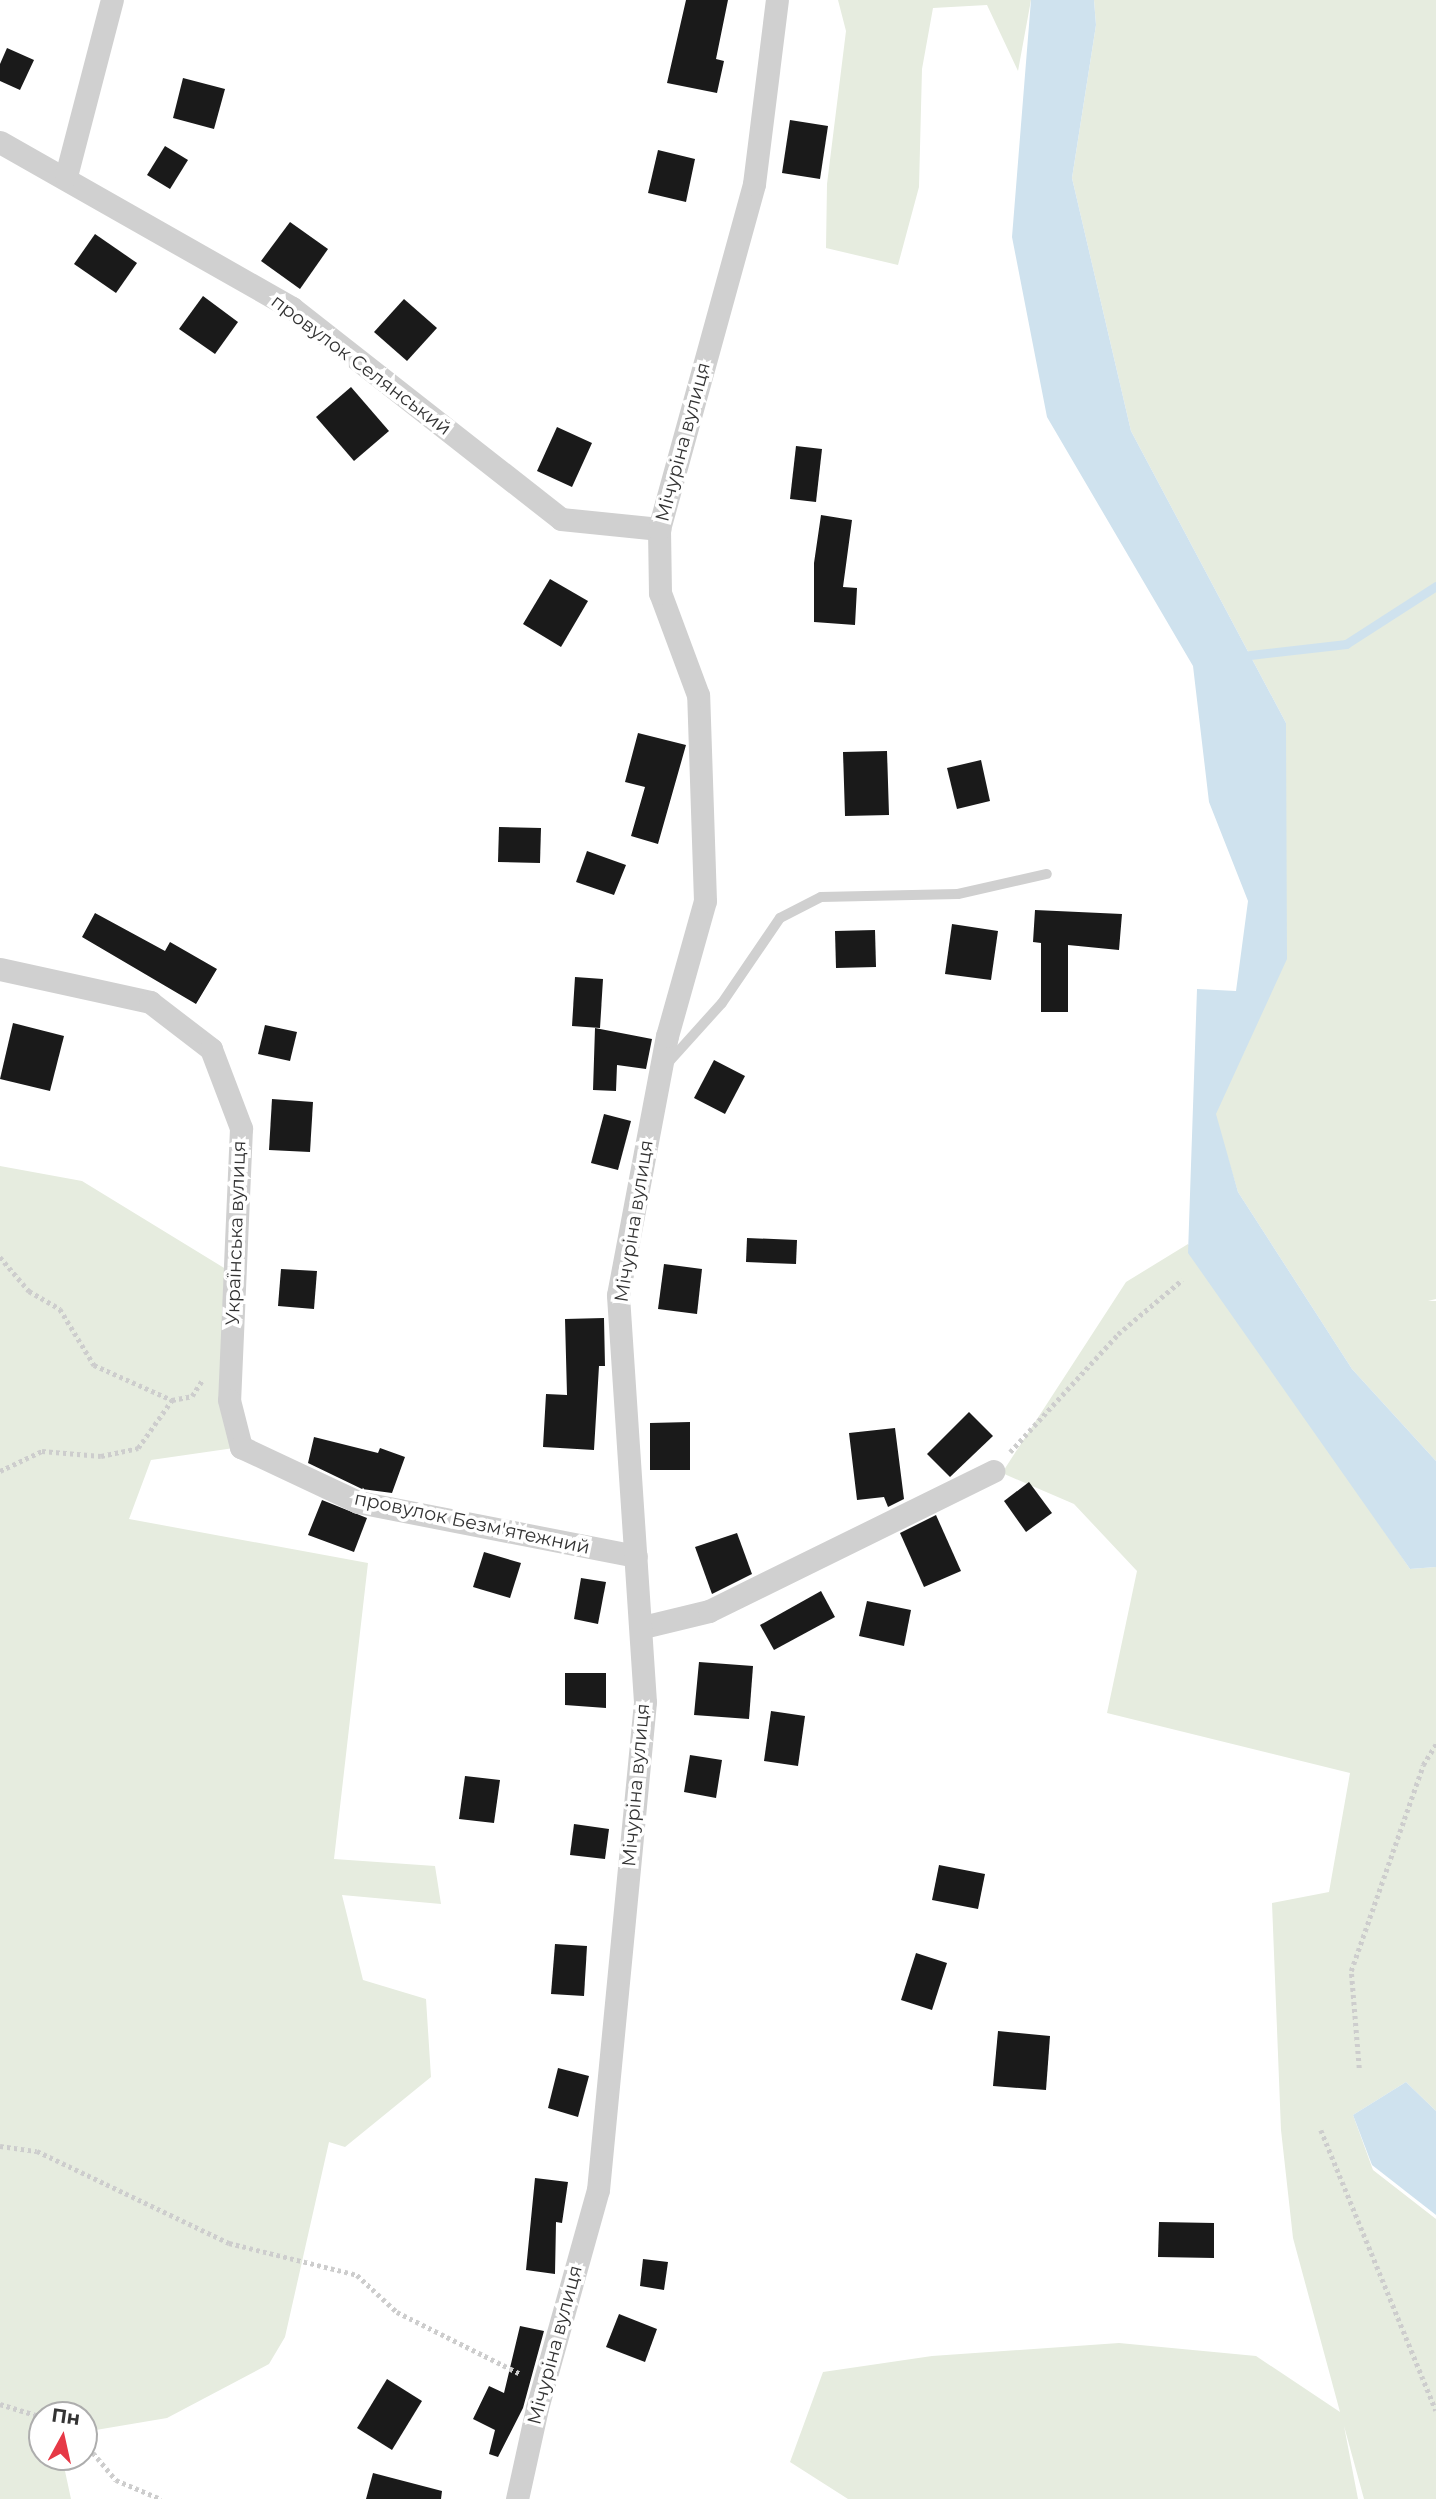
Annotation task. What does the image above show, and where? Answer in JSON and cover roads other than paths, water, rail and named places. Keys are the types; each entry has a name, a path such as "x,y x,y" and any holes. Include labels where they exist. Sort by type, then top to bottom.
{"street":[{"path":"66,176 112,0"},
{"name":"Мічуріна вулиця","path":"517,2499 543,2387 598,2190 645,1702 643,1627 618,1295 660,1072 705,901 698,695 660,593 659,528 754,184 777,0"},
{"name":"провулок Селянський","path":"0,142 66,176 292,308 561,519 659,528"},
{"name":"Українська вулиця","path":"0,969 150,1002 211,1049 241,1128 229,1400"},
{"name":"провулок Безм'ятежний","path":"229,1400 241,1447 358,1502 636,1556"},
{"path":"643,1627 709,1611 993,1471"}],"lane":[{"path":"660,1072 722,1003 780,918 821,897 958,894 1047,874"}],"water":[{"path":"1031,0 1094,0 1096,25 1072,178 1131,431 1286,723 1287,959 1216,1114 1238,1192 1352,1369 1436,1461 1436,1567 1410,1569 1188,1253 1197,989 1236,991 1248,901 1209,802 1193,666 1047,417 1012,237"},
{"path":"1406,2082 1436,2111 1436,2215 1372,2165 1353,2115"}],"waterway":[{"path":"1250,655 1346,644 1436,586"}]}
